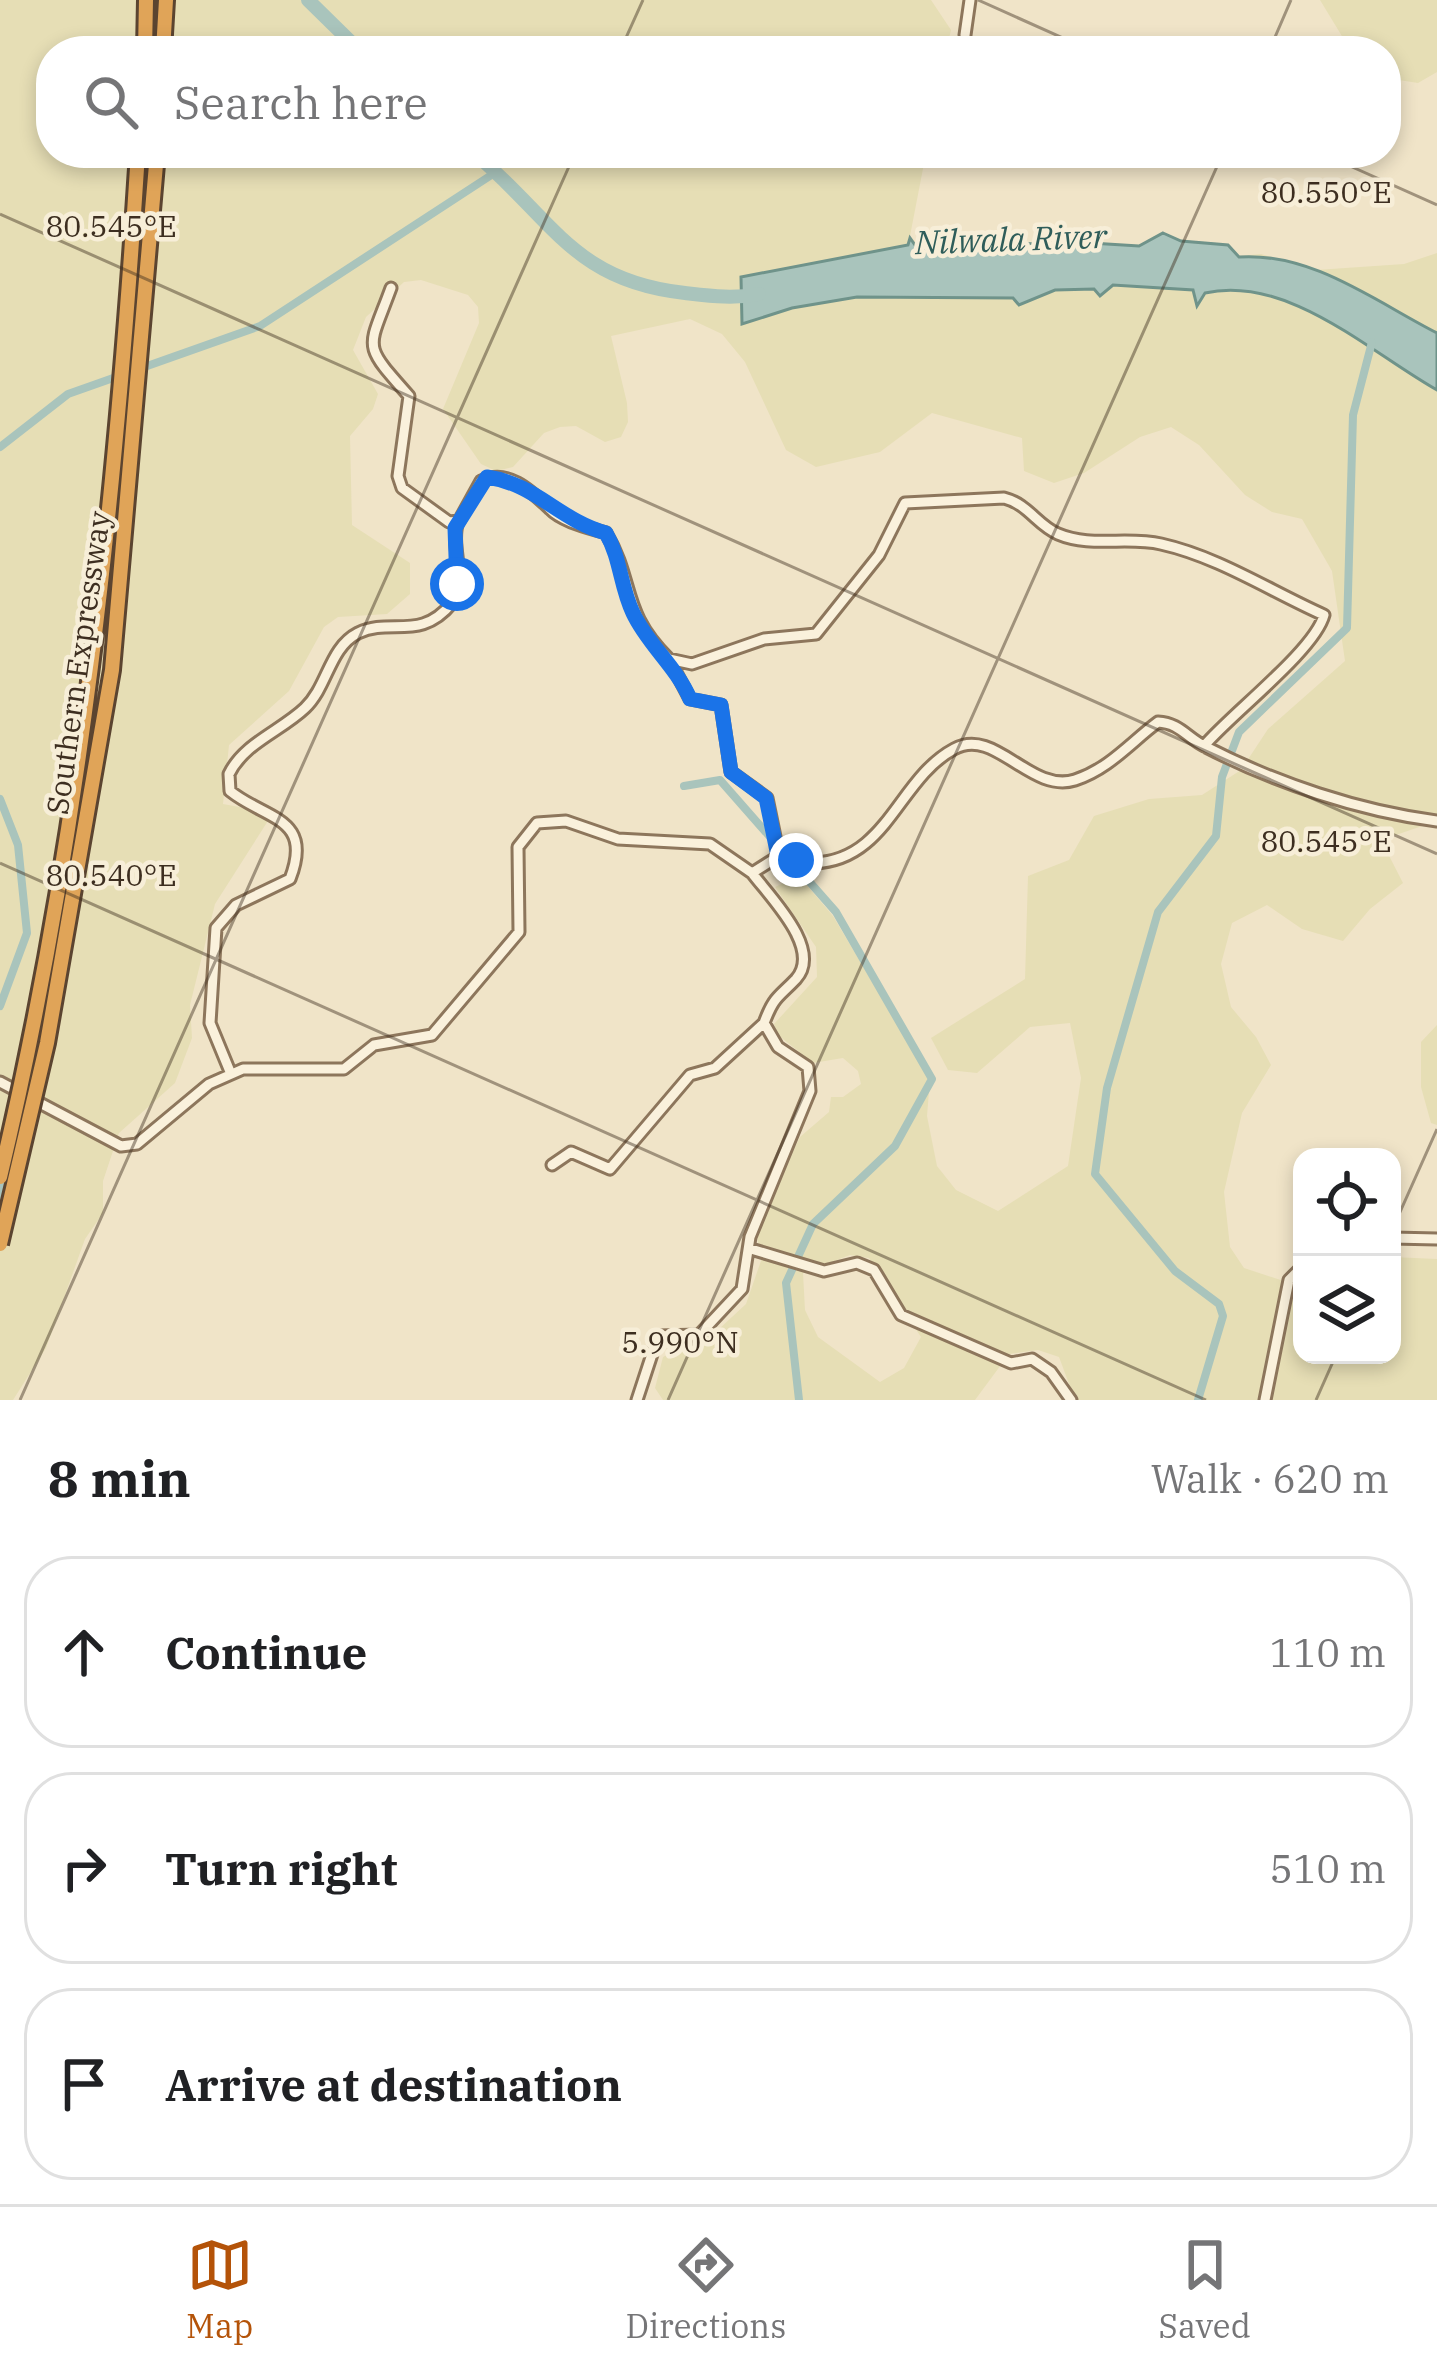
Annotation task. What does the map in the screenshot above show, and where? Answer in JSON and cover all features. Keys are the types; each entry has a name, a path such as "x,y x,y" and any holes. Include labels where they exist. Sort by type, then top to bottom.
{"highway":[{"path":"145,36 146,0"},
{"path":"164,36 166,0"},
{"name":"Southern Expressway","path":"0,1178 33,1041 93,666 137,168"},
{"name":"Southern Expressway","path":"0,1244 47,1043 112,670 156,168"}],"street":[{"path":"965,35 970,0"},
{"path":"391,287 372,326 372,351 409,397 398,476 402,488 433,514 459,521"},
{"path":"231,1074 209,1023 216,928 228,910 290,879 298,844 291,829 230,791 229,774 257,742 304,709 350,638 365,630 412,629 449,606 458,592 459,521 487,477 527,486 550,509 606,533 621,564 622,583 634,616 669,659 690,699 721,705 731,772 766,798 781,852"},
{"path":"669,659 692,664 764,639 816,634 879,555 904,503 1004,498 1020,502 1056,533 1092,542 1159,543 1199,554 1324,615 1277,678 1229,717 1204,746"},
{"path":"781,852 814,863 866,844 887,827 915,779 955,748 971,744 1060,781 1075,780 1128,753 1158,722 1173,722 1204,746 1332,798 1437,821"},
{"path":"0,1082 121,1146 137,1144 208,1084 243,1069 344,1069 385,1041 433,1035 519,932 518,847 537,823 566,821 637,842 710,844 752,873 795,933 805,957 799,976 774,996 764,1023 716,1068 690,1075 610,1169 571,1152 552,1165"},
{"path":"752,873 781,852"},
{"path":"637,1400 658,1336 699,1335 742,1289 750,1237 810,1091 808,1067 778,1047 764,1023"},
{"path":"1401,1238 1437,1239"},
{"path":"751,1249 824,1271 842,1262 874,1270 901,1315 1011,1364 1032,1359 1051,1372 1071,1400"},
{"path":"1264,1400 1293,1276"}],"shaded area":[{"path":"0,0 931,0 951,30 950,36 36,36 36,168 923,168 910,236 916,243 958,242 963,235 969,242 1028,247 1041,240 1065,242 1073,235 1075,241 1139,245 1162,232 1181,240 1228,244 1239,256 1261,254 1316,270 1404,264 1437,253 1437,821 1381,840 1403,883 1370,909 1343,941 1302,929 1267,905 1232,923 1221,964 1231,1007 1271,1065 1242,1113 1224,1192 1230,1247 1244,1268 1293,1284 1293,1364 1401,1364 1401,1257 1437,1259 1437,1400 1075,1400 1059,1357 1038,1350 1009,1354 975,1400 663,1400 655,1388 663,1357 719,1329 746,1304 762,1258 755,1229 800,1137 829,1112 831,1097 843,1097 861,1084 858,1071 843,1058 813,1063 778,1035 774,1024 817,977 816,947 775,887 799,876 833,916 930,1079 927,1116 937,1166 956,1190 998,1211 1068,1166 1081,1078 1070,1023 1030,1027 977,1073 948,1070 931,1038 1025,979 1028,876 1069,860 1094,816 1149,799 1202,795 1241,770 1268,729 1345,661 1332,571 1302,519 1272,512 1245,495 1199,445 1171,427 1140,437 1084,473 1054,483 1024,471 1022,438 932,413 880,452 816,467 786,450 745,362 722,334 690,319 611,336 627,403 628,422 621,437 605,442 576,426 560,427 544,433 513,467 496,471 481,464 443,409 479,323 478,307 468,295 421,280 404,282 366,317 353,350 378,394 373,409 350,436 352,525 410,563 410,594 387,614 338,617 324,627 289,691 229,745 223,804 273,813 215,904 190,1005 192,1038 175,1083 119,1133 103,1181 103,1213 85,1239 46,1348 13,1400 0,1400","holes":["850,1255 869,1258 921,1337 904,1368 880,1382 818,1337 805,1310 803,1273"]},
{"path":"1320,0 1437,0 1437,72 1418,83 1401,80 1401,36 1342,36"},
{"path":"1437,1025 1437,1125 1431,1123 1421,1087 1421,1042"}],"water":[{"path":"1163,233 1181,241 1228,245 1239,257 1292,262 1318,271 1437,333 1437,390 1327,320 1267,295 1236,290 1205,293 1197,306 1193,290 1113,285 1100,296 1094,289 1055,290 1019,305 1013,298 857,297 792,308 742,324 741,277 908,245 910,238 915,245 967,237 968,245 1065,243 1072,236 1075,242 1139,246"}],"waterway":[{"name":"Nilwala River","path":"308,0 345,36"},
{"path":"491,168 567,243 616,275 685,293 759,294"},
{"path":"0,447 68,394 260,326 496,172"},
{"path":"1198,1400 1223,1316 1219,1304 1175,1271 1095,1174 1107,1088 1158,912 1216,836 1222,777 1239,732 1347,628 1353,415 1372,342"},
{"path":"684,786 720,780 836,912 932,1079 895,1146 813,1224 786,1283 799,1400"},
{"path":"0,799 18,845 27,933 0,1006"},
{"path":"0,1178 0,1198"}],"route":[{"path":"457,584 455,528 487,477 527,486 550,509 606,533 621,564 622,583 634,616 674,666 690,699 721,705 731,772 766,798 778,856 796,860"}]}
